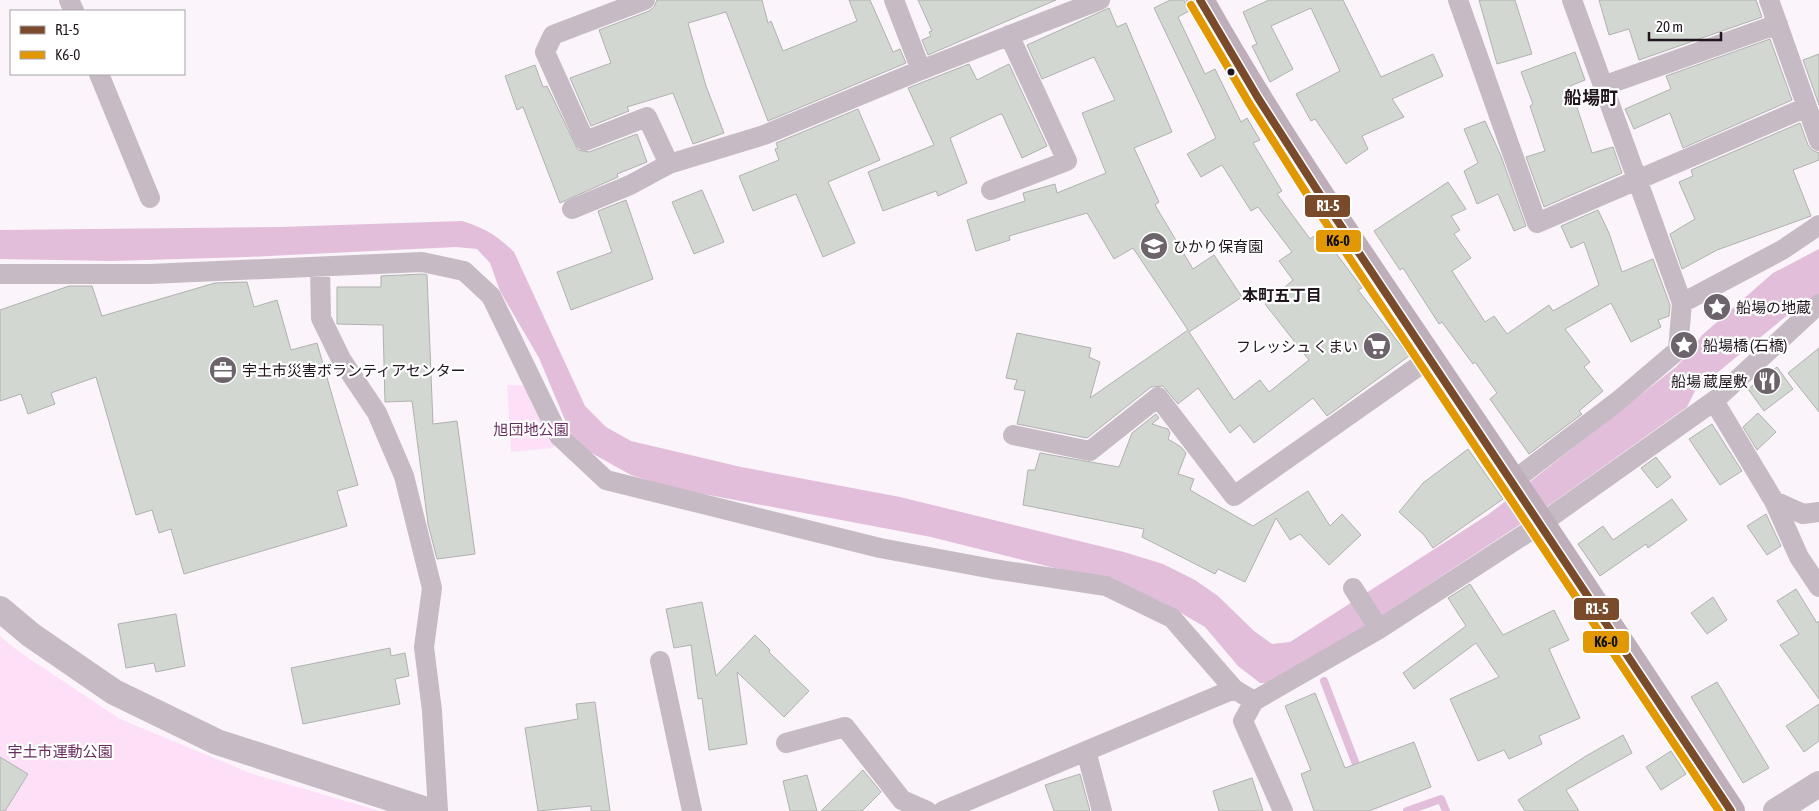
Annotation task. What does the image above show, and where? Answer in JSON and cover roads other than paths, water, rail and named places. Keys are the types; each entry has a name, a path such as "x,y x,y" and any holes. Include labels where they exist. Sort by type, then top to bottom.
{"main road":[{"path":"1200,0 1239,70 1296,159 1540,521 1731,811"}],"street":[{"path":"645,0 553,35 545,52 585,142 647,117 669,164"},
{"path":"894,0 921,70"},
{"path":"572,209 630,185 669,164 764,135 921,70 1100,0"},
{"path":"1458,0 1537,223 1807,106"},
{"path":"1515,484 1678,350 1682,303 1572,0"},
{"path":"1769,0 1819,141"},
{"path":"1603,86 1778,24"},
{"path":"991,190 1067,161 1009,35"},
{"path":"99,75 150,198"},
{"path":"1682,303 1782,250 1819,225"},
{"path":"0,274 150,274 422,262 464,272 491,296 559,436 606,480 880,548 993,569 1106,586 1172,618 1234,689 1254,700"},
{"path":"320,267 320,318 341,359 377,413 404,476 432,588 424,647 432,711 438,811"},
{"path":"1283,811 1243,721 1254,700 1379,629 1714,401 1819,304"},
{"path":"1014,435 1090,451 1158,397 1234,496 1430,358"},
{"path":"1714,401 1774,501 1799,557 1819,587"},
{"path":"1774,501 1803,514 1819,512"},
{"path":"1353,588 1379,629"},
{"path":"0,609 31,635 114,692 217,742 430,811"},
{"path":"660,661 692,811"},
{"path":"943,811 1234,689"},
{"path":"786,743 845,727 902,800 927,811"},
{"path":"1086,751 1102,811"},
{"path":"1776,811 1819,784"}],"waterway":[{"path":"1324,681 1359,772"},
{"path":"1407,811 1441,799 1446,811"}],"place":[{"name":"ひかり保育園","path":"1154,246"},
{"name":"船場の地蔵","path":"1717,307"},
{"name":"船場橋 (石橋)","path":"1684,345"},
{"name":"フレッシュ くまい","path":"1377,346"},
{"name":"宇土市災害ボランティアセンター","path":"223,370"},
{"name":"船場 蔵屋敷","path":"1767,381"}],"district":[{"name":"船場町","path":"1591,97"},
{"name":"本町五丁目","path":"1282,295"}],"park label":[{"name":"旭団地公園","path":"531,429"},
{"name":"宇土市運動公園","path":"60,751"}]}
